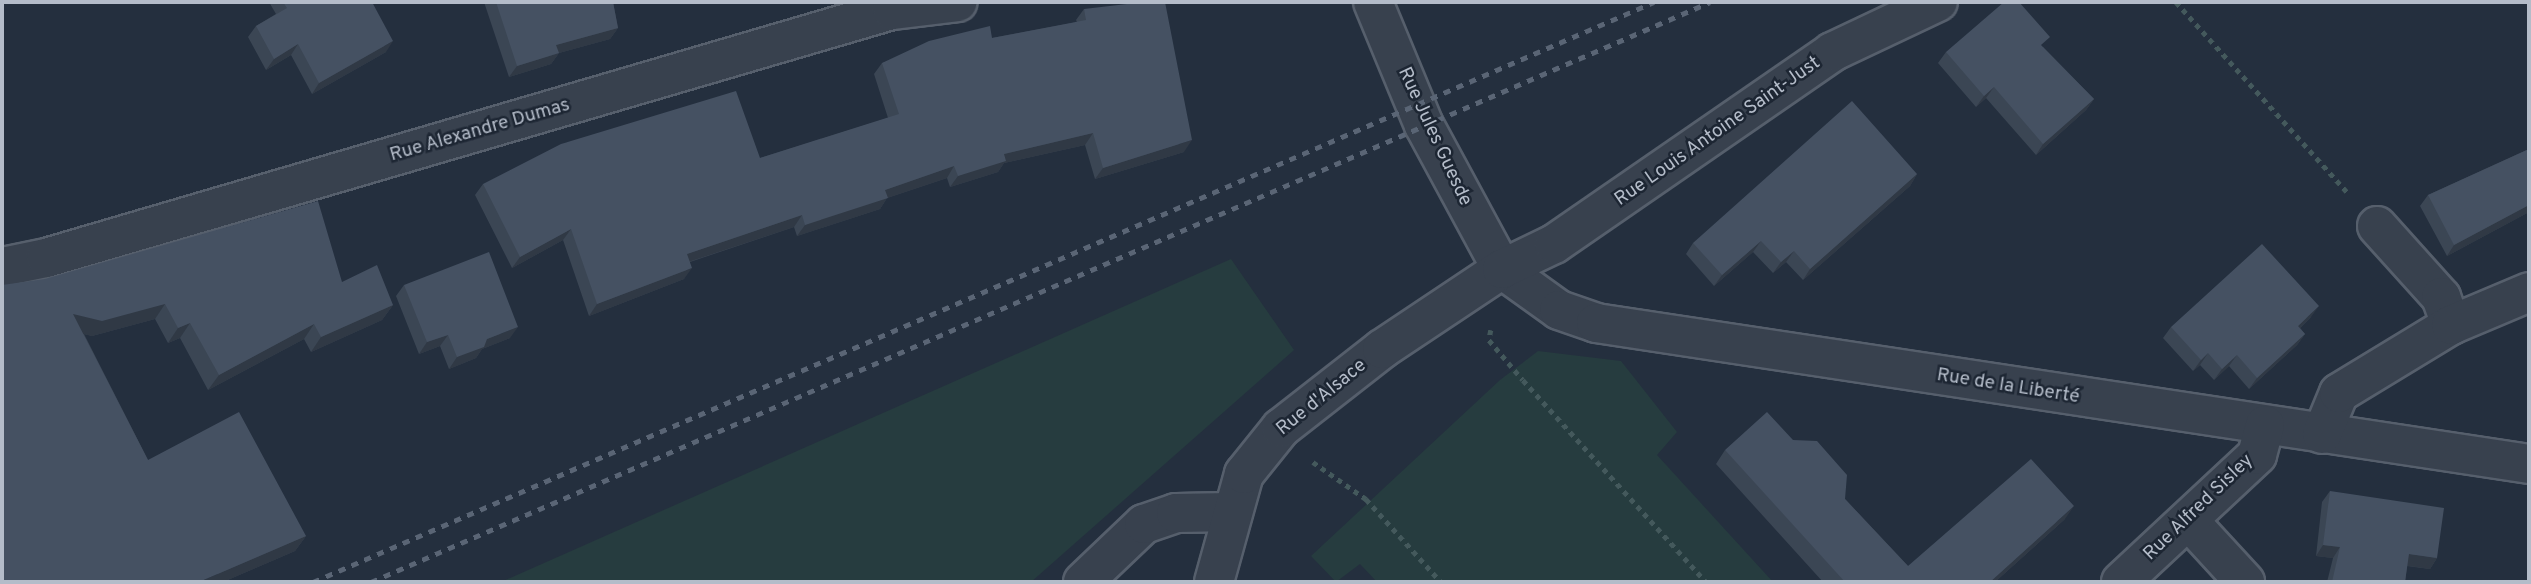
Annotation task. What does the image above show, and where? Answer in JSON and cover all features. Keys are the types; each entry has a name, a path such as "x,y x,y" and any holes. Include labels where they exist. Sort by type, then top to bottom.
{"street":[{"name":"Rue Alexandre Dumas","path":"2,267 47,258 892,10 958,2"},
{"name":"Rue Jules Guesde","path":"1373,2 1424,125 1502,270"},
{"name":"Rue Louis Antoine Saint-Just","path":"1502,270 1554,244 1832,52 1938,2"},
{"path":"2377,226 2441,297 2451,326"},
{"name":"Rue de la Liberté","path":"1502,270 1559,310 1597,323 2529,464"},
{"name":"Rue d'Alsace","path":"1214,582 1231,512 1244,474 1281,428 1382,349 1502,270"},
{"path":"2322,434 2339,393 2451,326 2529,292"},
{"name":"Rue Alfred Sisley","path":"2121,582 2257,455 2265,425"},
{"path":"1083,582 1144,524 1176,513 1231,512"},
{"path":"2189,521 2245,582"}],"path":[{"path":"2176,2 2377,226"},
{"path":"1502,270 1489,340 1706,582"},
{"path":"1281,428 1311,461 1366,499 1441,582"}],"green space":[{"path":"1231,259 1294,350 1031,582 501,582"},
{"path":"1538,351 1621,361 1677,432 1657,455 1773,582 1377,582 1360,564 1336,582 1311,556 1500,380"}],"building":[{"path":"283,2 372,2 393,41 319,83 298,44 274,59 256,26 287,8"},
{"path":"496,2 613,2 618,28 556,45 559,53 517,66"},
{"path":"1165,2 1192,140 1103,168 1093,133 1004,154 1006,161 958,176 954,166 885,190 888,198 805,225 802,215 687,254 692,268 597,304 571,229 520,257 483,184 561,144 736,91 760,158 899,114 882,63 929,41 990,26 992,38 1086,20 1084,9"},
{"path":"2004,2 2019,2 2050,37 2041,45 2094,99 2043,144 1994,87 1984,96 1946,52"},
{"path":"1852,101 1917,174 1810,269 1794,251 1781,262 1761,241 1722,275 1693,243"},
{"path":"2529,149 2529,205 2454,245 2428,195"},
{"path":"318,201 342,282 377,265 393,305 321,337 314,324 219,375 190,323 178,328 165,304 102,321 73,314 148,460 239,412 306,536 199,582 2,582 2,285 45,279"},
{"path":"2262,244 2319,306 2298,326 2305,334 2257,378 2237,355 2222,369 2208,353 2201,360 2171,327"},
{"path":"489,252 518,327 487,339 484,347 457,357 448,335 427,342 404,285"},
{"path":"1767,412 1793,440 1817,441 1847,475 1845,499 1908,566 2031,459 2074,506 1990,582 1845,582 1725,450"},
{"path":"2330,491 2444,508 2437,558 2409,554 2405,582 2332,582 2340,547 2323,545"}],"railway":[{"path":"313,582 1654,2"},
{"path":"371,582 1710,2"}]}
